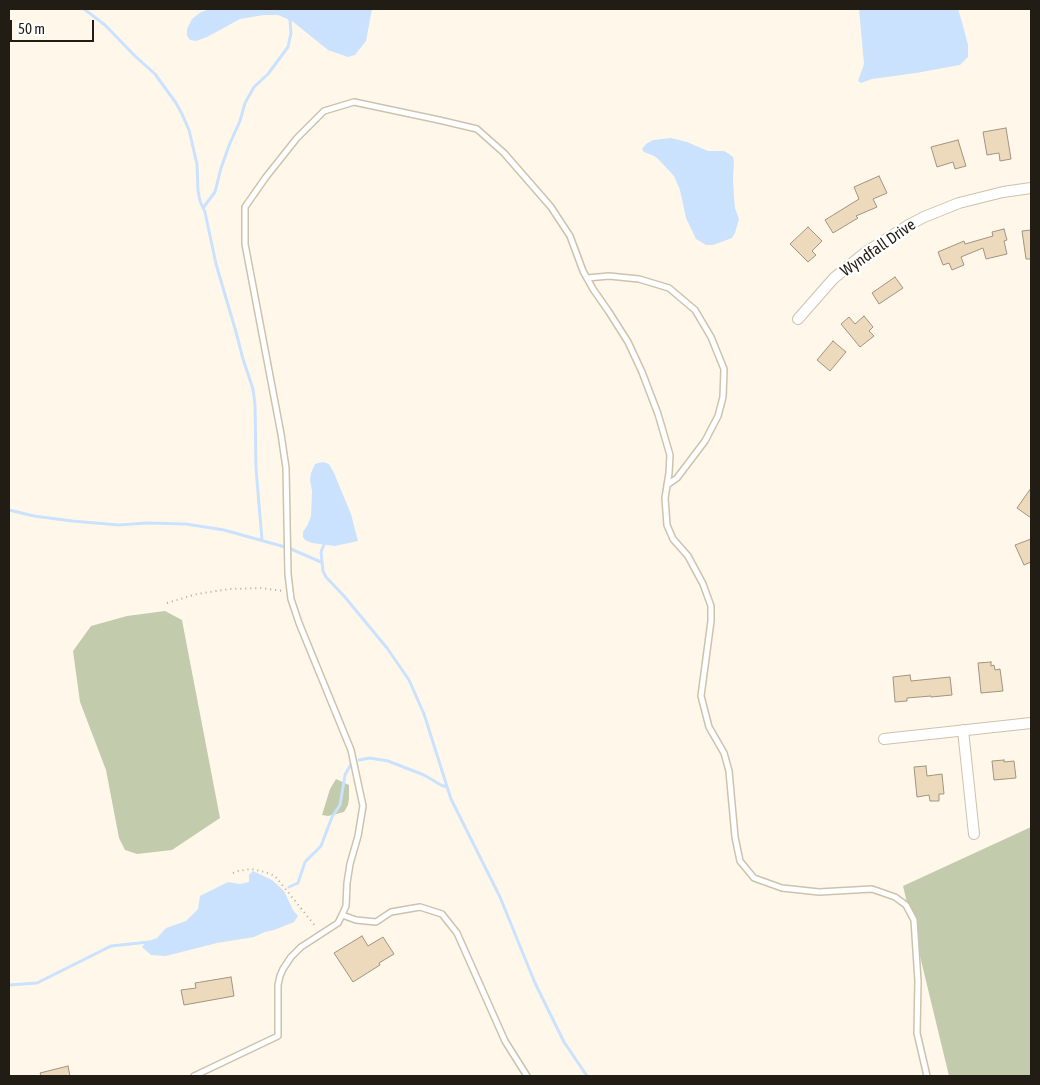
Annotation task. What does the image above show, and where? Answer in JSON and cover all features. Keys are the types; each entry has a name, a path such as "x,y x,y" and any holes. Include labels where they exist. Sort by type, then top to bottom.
{"street":[{"name":"Wyndfall Drive","path":"798,319 834,278 866,252 907,226 959,202 1031,188"},
{"path":"884,739 1031,723"},
{"path":"963,730 974,834"}],"lane":[{"path":"194,1076 278,1036 278,985 282,969 301,947 338,923 342,915 346,906 350,864 358,836 363,806 351,750 299,623 290,592 284,451 245,244 245,207 266,177 297,138 324,111 354,102 477,129 504,153 551,207 570,236 583,271 628,342 642,372 658,414 670,455 665,498 667,525 673,539 688,556 703,584 711,606 711,621 701,696 709,727 724,754 730,772 735,837 740,862 754,878 782,888 819,892 872,889 895,897 906,905 914,920 918,981 917,1033 927,1076"},
{"path":"587,278 609,276 639,279 669,288 695,310 711,337 724,369 723,397 718,416 705,441 677,478 667,485"},
{"path":"342,915 356,920 376,922 391,912 420,907 442,914 457,933 505,1041 527,1076"}],"path":[{"path":"167,603 197,594 230,589 261,588 290,592"},
{"path":"233,873 251,869 275,876 311,920 319,934"}],"green space":[{"path":"165,611 182,620 220,818 172,850 137,854 125,850 119,838 106,770 80,702 73,651 91,626 127,616"},
{"path":"336,779 349,785 348,805 344,812 328,816 322,815 330,789"},
{"path":"1031,827 1031,1076 949,1076 903,886"}],"water":[{"path":"210,9 372,9 366,41 355,55 348,57 328,50 292,21 278,15 240,19 207,37 196,41 190,40 187,36 187,29 192,19 201,12"},
{"path":"859,9 958,9 968,45 968,57 960,65 872,79 861,83 858,81 864,64"},
{"path":"671,138 687,142 708,151 724,151 733,157 735,208 739,219 732,238 713,245 706,245 696,239 686,218 680,190 674,176 658,159 642,149 653,140"},
{"path":"323,462 329,464 334,473 351,514 358,541 335,546 312,543 303,537 303,532 311,516 311,473 315,464"},
{"path":"253,871 272,880 284,891 298,916 294,922 254,937 217,943 166,956 151,955 142,947 146,942 157,938 166,928 186,921 198,909 200,896 228,882 240,884 249,882 249,875"}],"building":[{"path":"1006,128 1011,159 1000,161 999,153 987,155 983,132"},
{"path":"958,140 966,166 955,169 953,162 937,167 931,147"},
{"path":"879,176 887,193 873,199 877,207 856,216 858,218 833,233 825,220 859,199 854,187"},
{"path":"808,227 822,241 812,251 816,255 808,262 790,244"},
{"path":"1004,229 1007,240 1004,241 1007,254 986,259 983,248 961,257 964,265 952,270 949,263 943,265 938,252 964,241 965,244 993,236 992,232"},
{"path":"1031,230 1031,259 1026,259 1022,231"},
{"path":"895,277 903,288 879,304 872,293"},
{"path":"864,316 873,327 869,331 874,336 860,347 841,324 849,317 855,324"},
{"path":"833,341 846,352 830,371 817,360"},
{"path":"1031,488 1031,518 1017,508"},
{"path":"1031,539 1031,562 1024,565 1015,545"},
{"path":"991,662 991,666 994,665 995,670 1000,669 1003,691 981,693 978,663"},
{"path":"910,675 911,681 950,677 952,695 907,698 907,701 895,702 893,677"},
{"path":"1004,760 1004,762 1014,761 1016,778 994,780 992,761"},
{"path":"926,766 927,776 942,774 944,794 939,794 939,801 930,801 929,795 917,797 914,767"},
{"path":"362,936 368,946 383,937 394,954 353,982 334,953"},
{"path":"231,977 234,996 184,1005 181,990 196,988 195,983"},
{"path":"68,1066 70,1076 41,1076 40,1073"}],"waterway":[{"path":"84,9 105,25 155,74 176,103 189,130 197,164 200,201 205,212 216,264 253,389 256,468 262,540"},
{"path":"203,208 215,192 221,168 240,121 245,103 254,87 268,74 288,47 291,33 288,17"},
{"path":"9,510 34,516 119,525 147,523 186,524 224,530 285,547"},
{"path":"325,542 321,552 323,571 326,577 387,648 409,680 424,714 451,799 500,897 535,983 564,1042 587,1076"},
{"path":"291,549 321,562"},
{"path":"359,760 370,758 388,761 424,775 447,787"},
{"path":"289,887 298,883 305,862 321,846 332,817 340,805 345,775 351,764"},
{"path":"9,985 37,983 111,946 149,942"}]}
